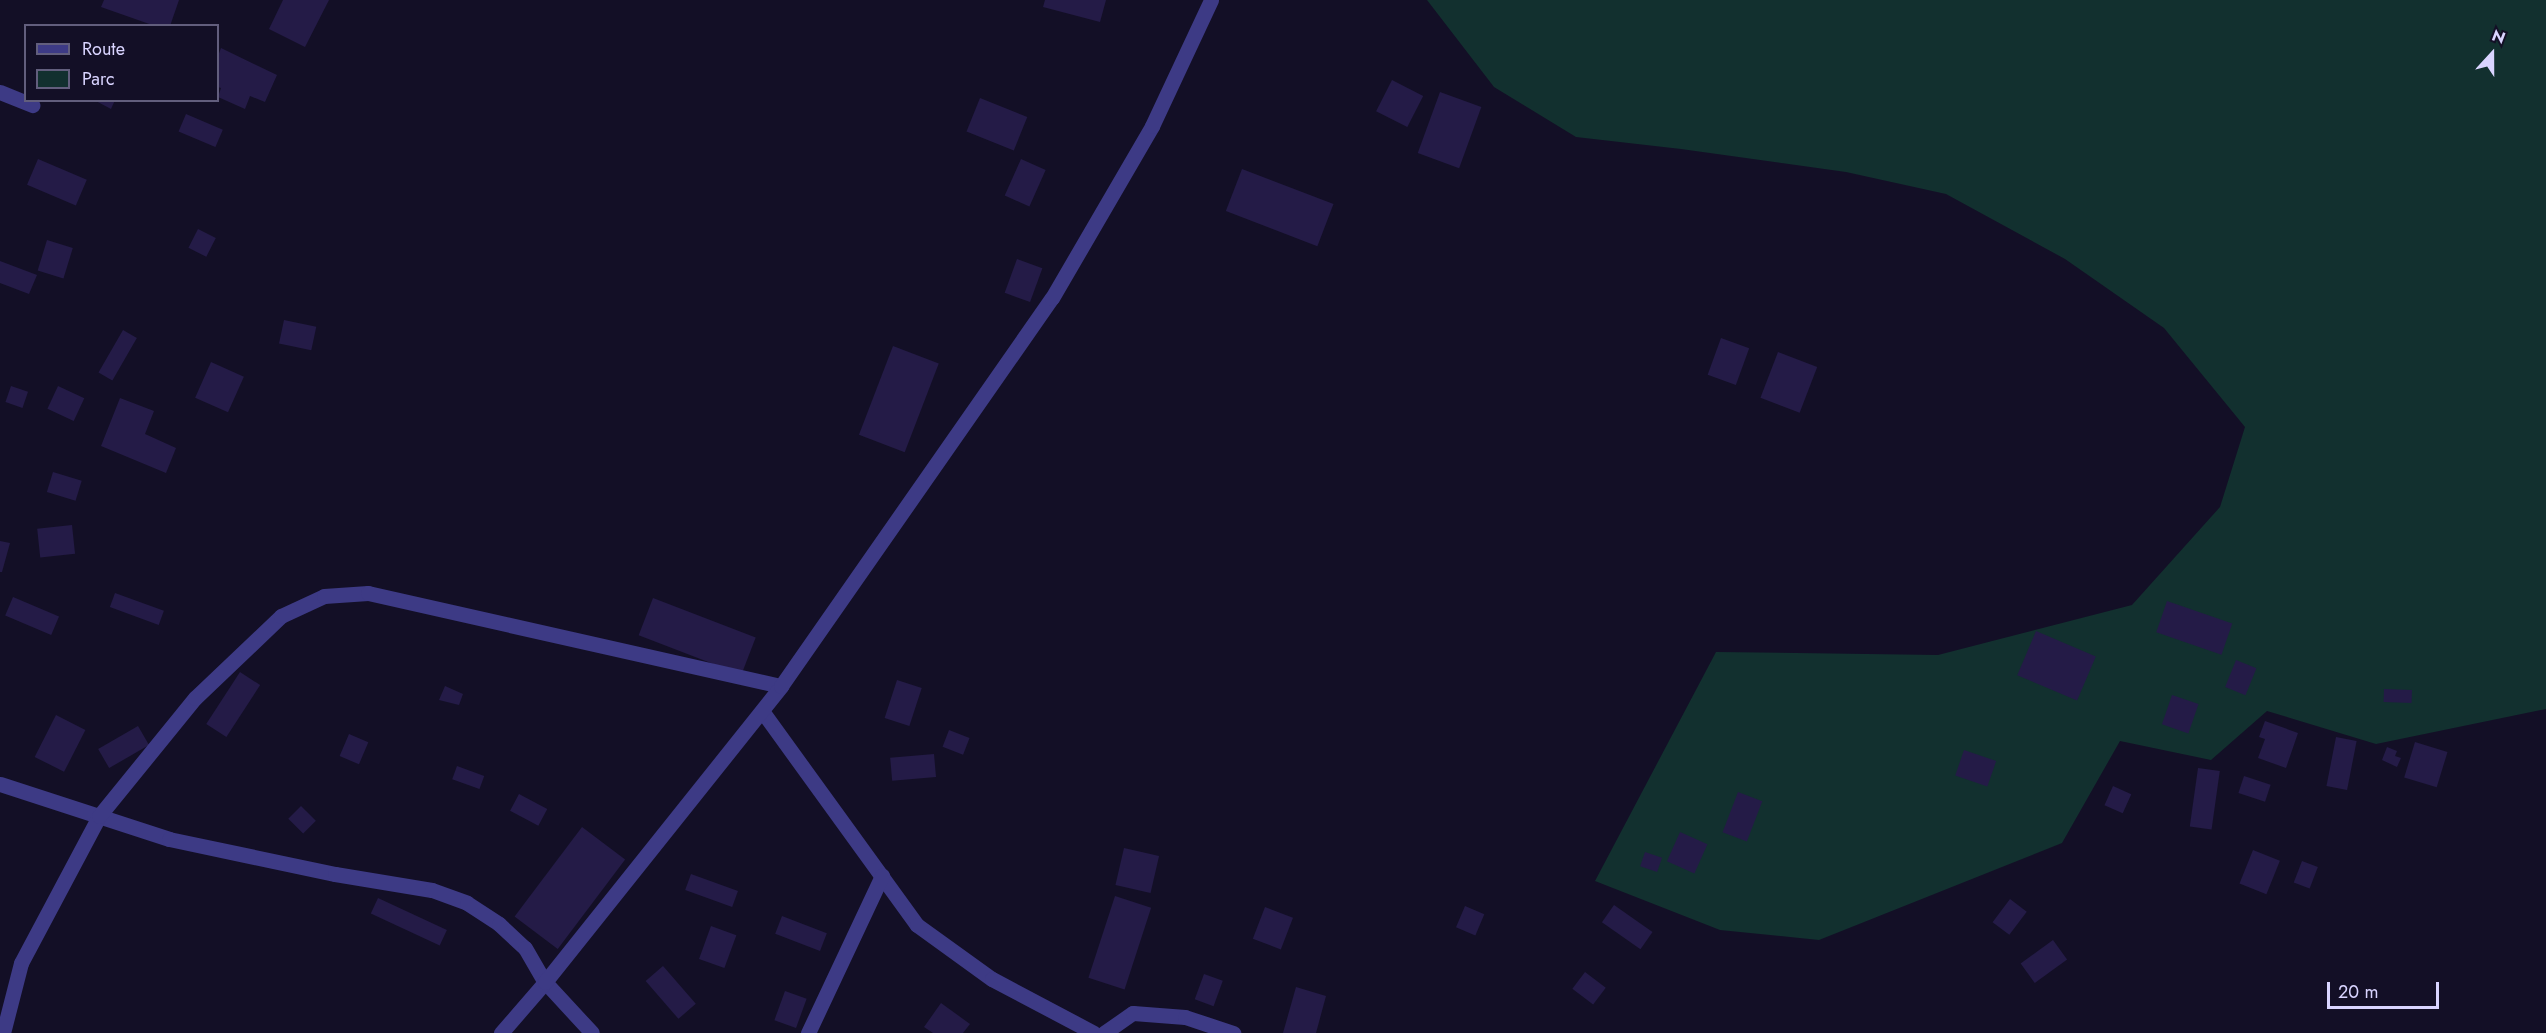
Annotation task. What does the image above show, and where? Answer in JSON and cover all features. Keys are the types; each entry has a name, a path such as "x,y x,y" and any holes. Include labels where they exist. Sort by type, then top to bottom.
{"street":[{"path":"501,1033 545,982 782,686 1052,298 1152,126 1211,0"},
{"path":"0,92 24,101"},
{"path":"25,102 33,105"},
{"path":"3,1033 21,963 99,816 195,698 281,616 324,596 368,593 782,686"},
{"path":"762,711 917,925 992,979 1094,1033"},
{"path":"0,784 169,839 335,874 432,890 467,903 499,924 525,948 545,982 592,1033"},
{"path":"808,1033 882,876"},
{"path":"1104,1033 1133,1012 1185,1017 1233,1033"}],"green space":[{"path":"1427,0 2546,0 2546,709 2376,744 2267,711 2211,760 2120,741 2062,843 1819,940 1720,930 1595,881 1716,652 1938,655 2132,605 2220,507 2245,427 2164,328 2065,259 1946,194 1846,172 1576,137 1494,87"}],"building":[{"path":"104,0 179,0 171,24 149,24 101,7"},
{"path":"283,0 329,0 305,47 269,29"},
{"path":"1045,0 1106,0 1100,22 1043,7"},
{"path":"221,48 277,75 265,102 250,96 245,109 219,97 221,88 219,87"},
{"path":"1392,80 1423,96 1407,127 1376,111"},
{"path":"1440,92 1481,107 1459,168 1418,153"},
{"path":"980,98 1027,117 1014,150 967,131"},
{"path":"98,102 114,102 111,109"},
{"path":"186,114 223,130 215,147 179,131"},
{"path":"38,159 87,180 76,205 27,185"},
{"path":"1021,159 1046,170 1029,207 1005,196"},
{"path":"1242,169 1333,204 1317,246 1226,211"},
{"path":"198,229 216,238 206,257 188,248"},
{"path":"47,240 73,248 63,278 38,271"},
{"path":"1017,259 1042,268 1030,302 1005,293"},
{"path":"0,261 37,275 29,294 0,283"},
{"path":"284,320 316,327 311,350 279,343"},
{"path":"123,330 137,338 112,380 98,372"},
{"path":"1721,338 1749,348 1736,385 1708,375"},
{"path":"893,346 939,364 905,452 859,435"},
{"path":"1778,352 1817,367 1800,413 1760,398"},
{"path":"211,362 244,377 228,412 195,398"},
{"path":"11,386 28,392 22,408 5,402"},
{"path":"58,386 84,398 74,421 47,409"},
{"path":"120,398 154,411 145,434 176,448 166,473 101,446"},
{"path":"53,472 82,481 76,501 47,492"},
{"path":"72,525 75,554 40,557 37,529"},
{"path":"0,541 10,543 2,572 0,572"},
{"path":"115,593 164,611 159,625 110,607"},
{"path":"13,597 59,617 51,635 5,615"},
{"path":"653,598 756,637 741,675 639,635"},
{"path":"2167,601 2232,623 2221,655 2156,632"},
{"path":"2036,631 2096,656 2077,701 2017,675"},
{"path":"2236,660 2256,668 2246,695 2225,687"},
{"path":"240,672 260,685 226,737 206,724"},
{"path":"897,680 922,688 909,726 885,718"},
{"path":"445,686 463,694 459,705 439,700"},
{"path":"2384,689 2412,690 2412,703 2384,702"},
{"path":"2172,695 2198,704 2188,733 2162,724"},
{"path":"56,715 85,730 64,772 35,757"},
{"path":"2265,721 2298,733 2286,768 2258,758 2265,739 2259,737"},
{"path":"138,726 149,745 109,768 98,749"},
{"path":"949,730 970,738 963,755 943,747"},
{"path":"349,734 368,742 359,764 340,756"},
{"path":"2336,737 2357,741 2347,790 2326,786"},
{"path":"2415,742 2448,752 2437,787 2404,777"},
{"path":"2387,747 2397,751 2395,756 2401,758 2397,767 2382,760"},
{"path":"1964,750 1996,761 1987,787 1955,776"},
{"path":"934,754 936,777 892,781 890,758"},
{"path":"457,766 484,776 479,789 452,779"},
{"path":"2198,768 2220,771 2212,829 2190,826"},
{"path":"2244,776 2271,785 2265,802 2238,793"},
{"path":"2113,786 2131,794 2123,813 2104,805"},
{"path":"1738,792 1762,801 1747,841 1723,832"},
{"path":"519,794 547,809 538,826 510,811"},
{"path":"301,806 316,821 303,834 288,819"},
{"path":"582,827 625,859 558,949 515,916"},
{"path":"1680,832 1707,844 1694,873 1667,861"},
{"path":"1124,848 1159,856 1151,893 1115,885"},
{"path":"2253,850 2280,861 2266,894 2240,883"},
{"path":"1645,852 1662,858 1657,872 1640,866"},
{"path":"2302,861 2318,867 2310,889 2294,882"},
{"path":"691,874 738,891 732,907 685,890"},
{"path":"1115,896 1151,908 1125,990 1088,978"},
{"path":"378,898 447,930 440,946 371,913"},
{"path":"2010,899 2027,912 2009,935 1993,922"},
{"path":"1614,905 1653,932 1640,949 1602,922"},
{"path":"1465,906 1484,914 1475,935 1456,927"},
{"path":"1265,907 1293,918 1281,949 1253,939"},
{"path":"782,916 827,933 820,951 775,934"},
{"path":"711,926 736,935 724,968 699,959"},
{"path":"2053,940 2067,959 2035,983 2021,964"},
{"path":"663,966 696,1004 678,1019 646,981"},
{"path":"1585,972 1606,988 1593,1004 1572,989"},
{"path":"1204,974 1223,981 1214,1006 1195,999"},
{"path":"1296,987 1326,996 1316,1033 1283,1033"},
{"path":"785,991 807,999 796,1028 774,1020"},
{"path":"941,1003 970,1024 963,1033 933,1033 924,1027"}]}
